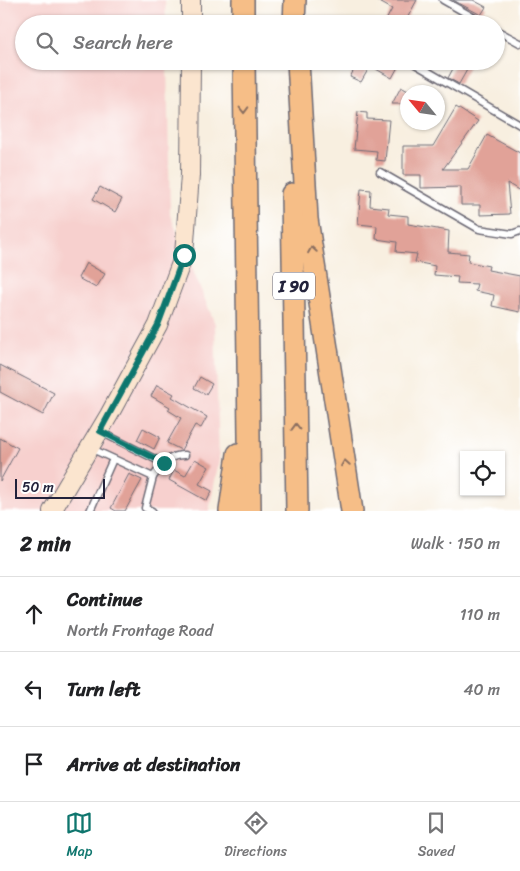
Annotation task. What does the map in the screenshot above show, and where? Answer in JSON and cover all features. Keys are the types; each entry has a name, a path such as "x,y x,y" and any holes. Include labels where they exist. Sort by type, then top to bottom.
{"highway":[{"path":"243,0 243,15"},
{"path":"244,70 250,511"},
{"name":"I 90","path":"294,70 292,205 297,511"},
{"path":"299,70 307,219 352,511"},
{"path":"230,511 237,461 246,244"}],"street":[{"path":"191,0 191,15"},
{"path":"52,511 100,431 158,325 184,255 190,175 191,70"}],"lane":[{"path":"442,0 469,15"},
{"path":"505,35 520,43"},
{"path":"425,70 520,125"},
{"path":"380,172 479,229 512,234 520,231"},
{"path":"100,431 164,463"},
{"path":"90,448 153,477"},
{"path":"147,510 153,477 164,463 174,455 185,455"},
{"path":"90,511 113,459"}],"shaded area":[{"path":"0,0 165,0 166,15 15,15 15,70 167,70 170,215 215,324 219,460 209,511 0,511"}],"building":[{"path":"376,0 417,0 409,15 389,15 392,9"},
{"path":"453,0 473,0 486,7 481,15"},
{"path":"354,70 368,70 361,82 350,77"},
{"path":"378,70 396,70 392,78"},
{"path":"452,70 467,70 459,84 448,78"},
{"path":"400,89 400,104 392,104"},
{"path":"456,107 478,121 443,169 468,169 487,135 520,153 520,191 507,183 510,214 480,215 480,205 461,205 461,187 421,188 421,175 403,175 403,146 433,146 442,130 445,130 445,126"},
{"path":"358,112 367,113 367,119 389,120 385,161 376,160 377,151 354,149"},
{"path":"100,187 122,199 115,212 93,199"},
{"path":"361,189 371,190 370,206 389,208 388,214 408,216 408,224 449,231 448,252 469,254 468,262 489,266 488,270 520,276 520,312 492,306 494,295 475,291 477,284 457,283 458,277 434,275 435,266 415,262 417,254 396,252 397,242 376,239 377,226 358,224"},
{"path":"86,263 105,274 96,288 78,278"},
{"path":"0,365 54,393 43,415 0,392"},
{"path":"200,377 212,384 206,394 194,388"},
{"path":"157,385 174,394 172,397 207,417 201,428 195,425 181,450 167,443 181,418 168,410 170,407 151,396"},
{"path":"143,428 160,437 154,449 137,440"},
{"path":"0,438 18,448 0,481"},
{"path":"195,459 209,467 199,484 212,491 207,501 169,480 174,470 185,476"},
{"path":"129,474 142,480 125,511 116,511 111,508"}],"route":[{"path":"164,463 100,431 158,325 184,255"}]}
